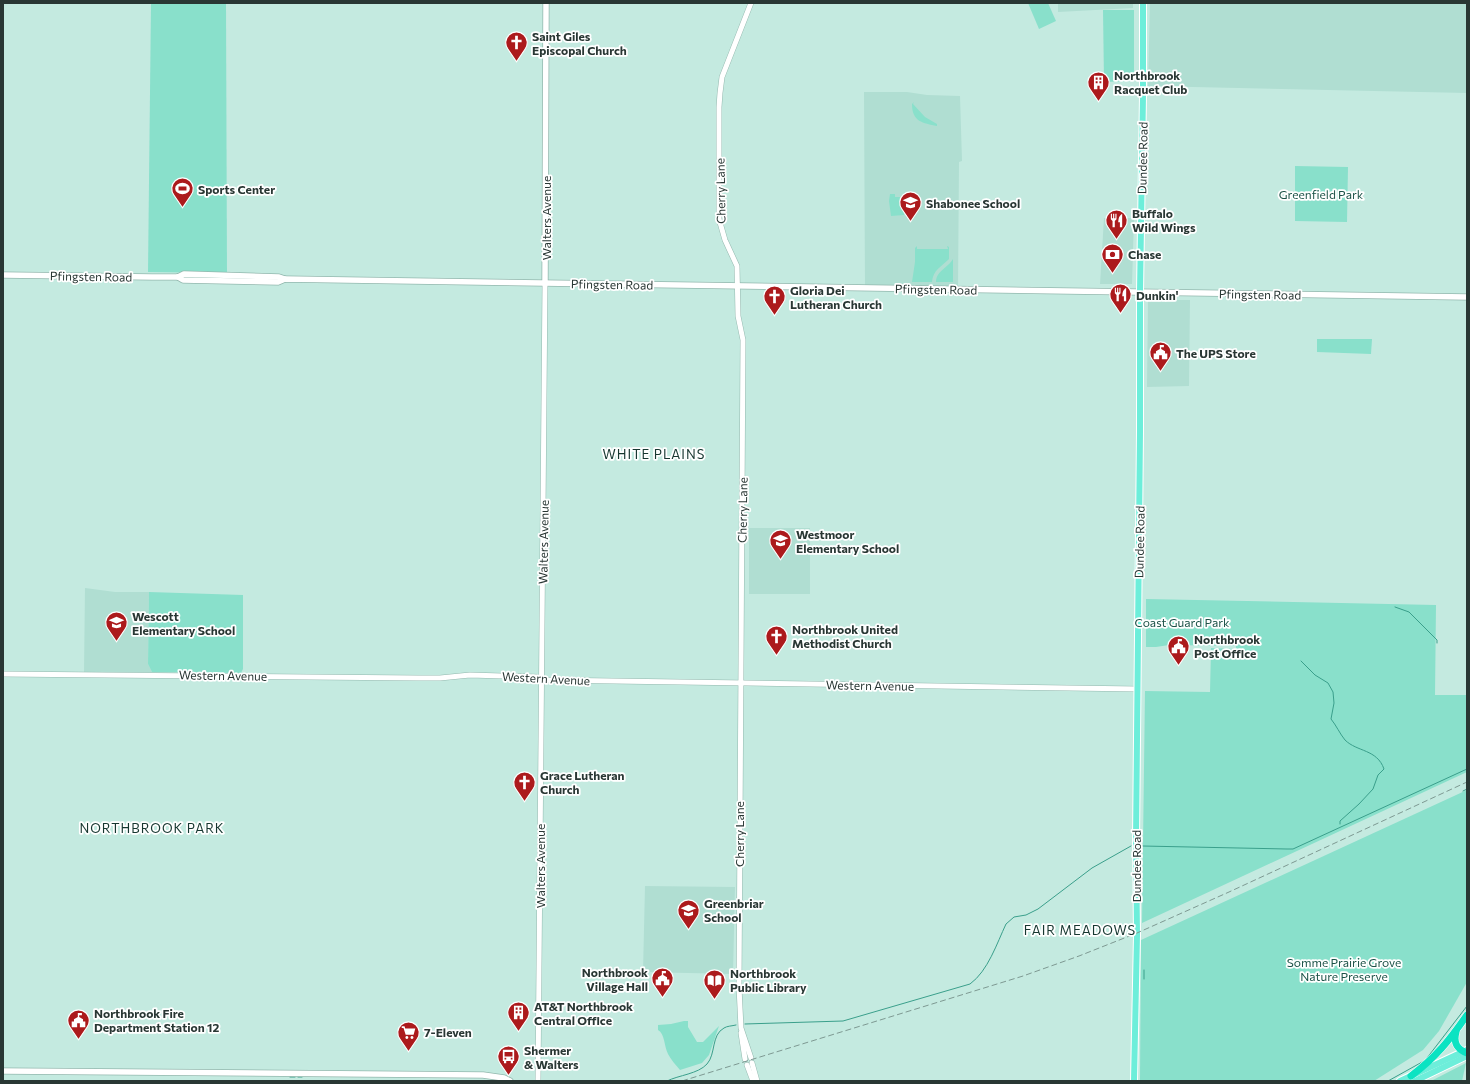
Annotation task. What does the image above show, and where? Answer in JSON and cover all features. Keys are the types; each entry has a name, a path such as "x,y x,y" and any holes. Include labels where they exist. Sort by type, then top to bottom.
{"highway":[{"path":"1413,1078 1440,1051 1467,1015"},
{"path":"1457,1030 1454,1037 1455,1043 1459,1049 1466,1053"}],"main road":[{"name":"Walters Avenue","path":"546,3 546,283"},
{"name":"Dundee Road","path":"1134,1081 1137,936 1136,841 1143,3"},
{"name":"Pfingsten Road","path":"3,275 178,277 184,274 219,278 279,277 285,280 1467,297"},
{"path":"1400,1081 1413,1078 1466,1053"},
{"path":"3,1071 483,1075 504,1078 510,1081"}],"street":[{"name":"Cherry Lane","path":"751,3 725,70 720,93 719,219 724,240 737,266 738,309 743,340 738,987 741,1042 757,1081"},
{"name":"Walters Avenue","path":"538,1081 546,283"},
{"name":"Western Avenue","path":"3,674 418,678 440,678 470,675 517,675 542,678 546,680 1138,689"},
{"name":"Cherry Lane","path":"749,1061 753,1081"}],"shaded area":[{"path":"1058,3 1133,3 1133,8 1058,12"},
{"path":"1150,3 1467,3 1467,93 1148,86"},
{"name":"Shabonee School","path":"864,92 907,92 927,95 960,96 962,161 959,162 958,289 865,288"},
{"path":"1104,218 1134,218 1132,284 1100,284"},
{"path":"1148,300 1190,300 1189,386 1147,387"},
{"name":"Westmoor Elementary School","path":"749,528 810,528 810,594 749,594"},
{"name":"Wescott Elementary School","path":"85,588 115,592 149,592 148,664 152,672 84,672"},
{"name":"Greenbriar School","path":"645,886 735,887 733,974 643,972"}],"green space":[{"path":"151,3 226,3 227,273 148,272"},
{"path":"1028,3 1048,3 1056,21 1039,29"},
{"path":"1103,10 1134,10 1134,81 1104,82"},
{"path":"914,102 913,104 925,117 937,124 937,126 919,121 916,118 912,110 912,104"},
{"name":"Greenfield Park","path":"1295,166 1348,167 1347,222 1295,221"},
{"path":"890,194 895,194 895,197 903,197 904,215 891,216 889,201"},
{"path":"917,246 917,249 948,249 947,246 949,247 949,259 934,274 932,282 912,282 915,262 915,248"},
{"path":"953,259 953,282 936,282 940,272"},
{"path":"1317,339 1372,339 1371,354 1317,352"},
{"path":"149,592 243,595 243,669 241,673 152,672 148,664"},
{"name":"Coast Guard Park","path":"1146,599 1436,605 1435,695 1467,695 1467,772 1142,923 1145,691 1210,692 1211,648 1236,649 1236,646 1169,645 1146,647"},
{"name":"Somme Prairie Grove Nature Preserve","path":"1467,790 1467,982 1439,1031 1423,1050 1374,1081 1140,1081 1141,940"},
{"path":"688,1021 688,1027 697,1042 703,1042 719,1026 709,1055 702,1063 680,1070 668,1054 662,1034 658,1030 658,1025"},
{"path":"1466,1063 1462,1081 1431,1081"}],"waterway":[{"path":"1395,607 1409,612 1437,640 1437,643"},
{"path":"1301,661 1315,675 1328,683 1333,692 1334,703 1331,719 1343,738 1355,747 1372,754 1377,758 1384,769 1378,775 1373,789 1340,821 1340,824"},
{"path":"1142,846 1293,849 1467,769"},
{"path":"1463,791 1467,789"},
{"path":"745,1024 843,1021 970,984 982,972 1006,924 1014,917 1026,915 1038,909 1092,868 1131,846"},
{"path":"1144,970 1144,979"},
{"path":"1427,1058 1467,1006"},
{"path":"667,1081 699,1070 707,1064 712,1055 717,1035 725,1027 736,1025"},
{"path":"1388,1081 1424,1061"},
{"path":"290,1077 295,1077"}],"railway":[{"path":"682,1081 1023,976 1079,956 1137,933 1229,892 1467,782"}],"place":[{"name":"Saint Giles Episcopal Church","path":"517,62"},
{"name":"Northbrook Racquet Club","path":"1098,102"},
{"name":"Sports Center","path":"183,208"},
{"name":"Shabonee School","path":"911,222"},
{"name":"Buffalo Wild Wings","path":"1116,240"},
{"name":"Chase","path":"1112,274"},
{"name":"Dunkin'","path":"1121,314"},
{"name":"Gloria Dei Lutheran Church","path":"775,316"},
{"name":"The UPS Store","path":"1161,372"},
{"name":"Westmoor Elementary School","path":"780,560"},
{"name":"Wescott Elementary School","path":"116,642"},
{"name":"Northbrook United Methodist Church","path":"777,656"},
{"name":"Northbrook Post Office","path":"1179,666"},
{"name":"Grace Lutheran Church","path":"524,802"},
{"name":"Greenbriar School","path":"689,930"},
{"name":"Northbrook Village Hall","path":"663,998"},
{"name":"Northbrook Public Library","path":"714,1000"},
{"name":"AT&T Northbrook Central Office","path":"518,1032"},
{"name":"Northbrook Fire Department Station 12","path":"78,1040"},
{"name":"7-Eleven","path":"408,1052"},
{"name":"Shermer & Walters","path":"509,1076"}],"district":[{"name":"WHITE PLAINS","path":"654,454"},
{"name":"NORTHBROOK PARK","path":"152,828"},
{"name":"FAIR MEADOWS","path":"1080,930"}]}
